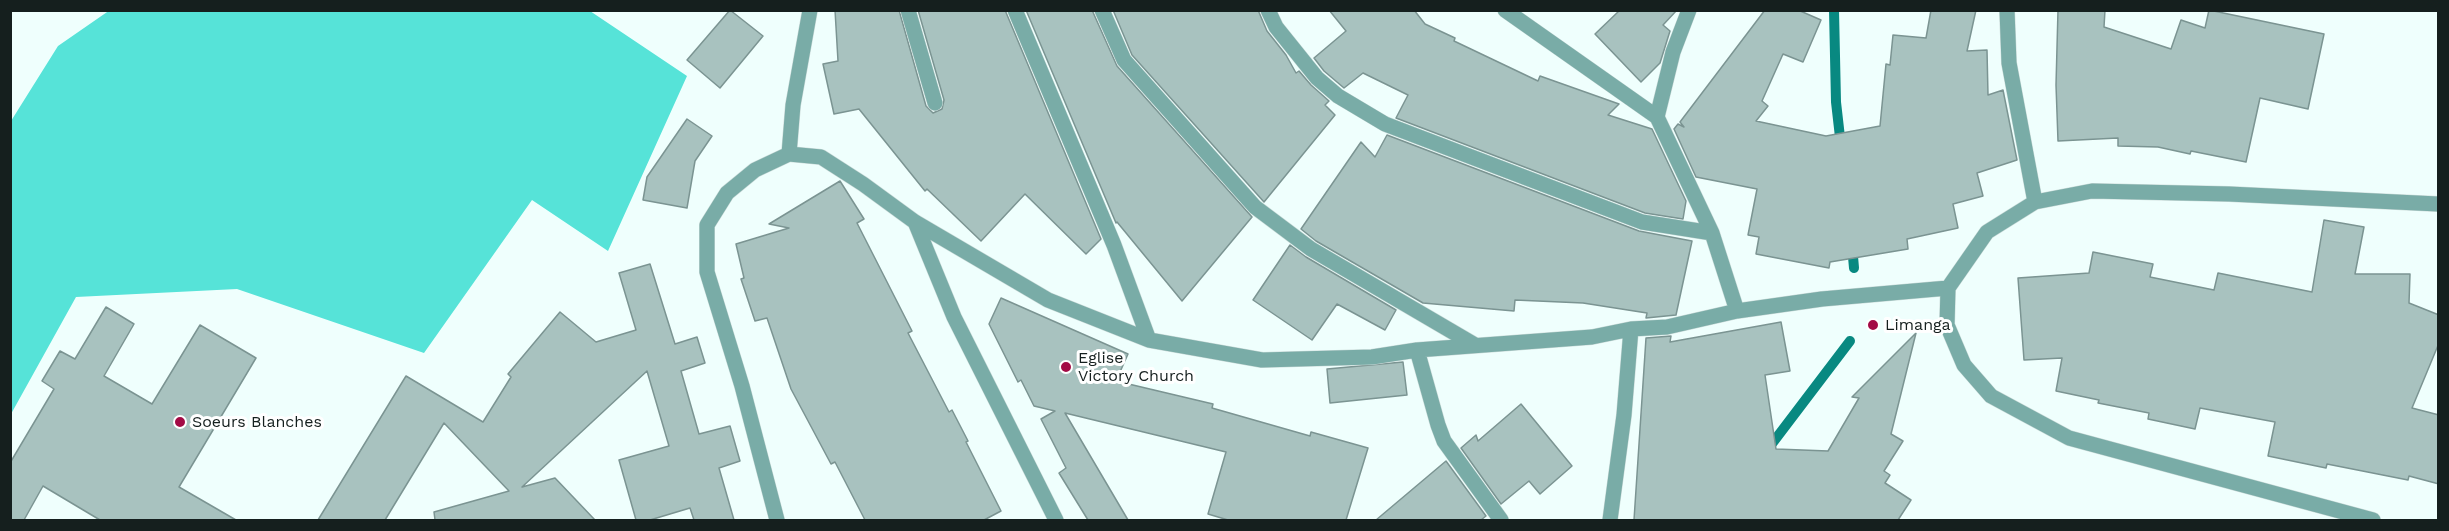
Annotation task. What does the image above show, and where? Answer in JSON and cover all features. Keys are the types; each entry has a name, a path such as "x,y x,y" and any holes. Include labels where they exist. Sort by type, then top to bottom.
{"street":[{"path":"789,154 793,105 810,10"},
{"path":"908,10 935,103"},
{"path":"1015,10 1114,245 1149,340"},
{"path":"1102,10 1124,60 1256,207 1320,254 1475,345"},
{"path":"1268,10 1276,27 1317,78 1338,96 1385,124 1642,222 1712,233"},
{"path":"1505,10 1657,117 1712,233 1737,311"},
{"path":"1657,117 1673,52 1689,10"},
{"path":"2007,10 2009,63 2036,202"},
{"path":"777,520 742,386 707,272 707,225 727,193 755,170 789,154 821,157 915,222 1048,300 1149,340 1262,360 1372,357 1417,350 1592,337 1631,329 1667,327 1737,311 1822,299 1948,288"},
{"path":"2373,520 2068,438 1991,396 1964,365 1947,325 1948,288 1987,232 2036,202 2092,191 2229,194 2439,204"},
{"path":"915,222 954,317 1056,520"},
{"path":"1610,520 1624,415 1631,329"},
{"path":"1417,350 1444,441 1501,520"}],"shaded area":[{"path":"110,10 590,11 687,76 608,251 532,200 424,353 237,289 76,297 11,414 11,121 58,46"}],"building":[{"path":"730,10 763,36 720,88 687,60"},
{"path":"835,10 899,10 926,106 933,113 942,109 944,100 918,10 1005,10 1101,239 1086,254 1025,194 981,241 927,189 925,191 859,109 834,114 823,64 838,61"},
{"path":"1026,10 1092,10 1117,66 1252,217 1182,301 1116,223"},
{"path":"1113,10 1258,10 1267,31 1286,55 1296,73 1299,71 1329,101 1325,105 1335,115 1264,202 1132,55"},
{"path":"1329,10 1414,10 1425,24 1455,38 1454,41 1538,81 1540,76 1619,104 1608,115 1652,129 1686,201 1683,219 1645,213 1396,118 1408,95 1363,73 1344,88 1324,71 1314,58 1346,31"},
{"path":"1620,10 1677,10 1663,25 1670,31 1660,63 1641,82 1595,34"},
{"path":"1765,10 1798,10 1821,20 1803,62 1783,54 1762,101 1768,106 1756,121 1826,136 1880,126 1886,64 1890,65 1893,35 1926,38 1931,10 1976,10 1967,51 1987,50 1988,95 2003,90 2017,160 1977,173 1983,196 1953,204 1958,228 1907,239 1908,249 1830,262 1829,268 1756,254 1759,237 1748,235 1757,189 1696,177 1674,129 1678,124 1684,127 1680,122"},
{"path":"2058,10 2105,10 2104,27 2171,49 2181,20 2205,28 2209,10 2324,34 2308,109 2260,98 2246,162 2191,151 2190,154 2158,147 2118,146 2118,138 2058,141 2056,85"},
{"path":"687,119 712,136 695,161 687,208 643,200 647,177"},
{"path":"1387,135 1639,231 1692,241 1676,315 1646,318 1647,313 1583,303 1515,300 1514,311 1423,303 1316,241 1301,229 1361,142 1375,157"},
{"path":"840,181 864,219 857,223 912,331 908,333 949,412 952,410 1001,511 984,520 865,520 835,462 831,464 791,389 767,318 755,321 741,279 744,278 736,244 789,228 769,224"},
{"path":"2324,220 2364,227 2355,274 2410,274 2409,303 2439,315 2439,343 2412,408 2439,415 2439,484 2409,476 2408,480 2327,464 2326,468 2268,456 2275,422 2200,408 2195,429 2148,419 2149,413 2098,403 2099,400 2056,391 2062,358 2024,360 2018,278 2089,273 2093,252 2153,264 2150,277 2214,290 2218,273 2312,292"},
{"path":"1290,245 1306,257 1396,310 1385,330 1337,304 1312,340 1253,300"},
{"path":"650,264 675,344 697,337 705,363 681,371 699,434 730,426 740,461 719,468 734,520 694,520 690,508 650,520 636,520 619,460 669,446 647,371 522,487 555,478 595,520 435,520 434,512 509,491 444,423 385,520 318,520 406,376 483,422 511,377 508,374 560,312 596,342 636,330 619,273"},
{"path":"1001,298 1128,354 1116,381 1213,404 1212,408 1310,436 1311,432 1368,448 1346,520 1228,520 1208,514 1226,452 1065,413 1128,520 1088,520 1059,473 1066,468 1041,419 1055,411 1034,406 1021,380 1018,382 989,324"},
{"path":"106,307 134,324 104,376 152,404 200,325 256,358 179,487 236,520 100,520 43,486 24,520 10,520 10,463 54,389 42,381 60,351 75,359"},
{"path":"1781,322 1790,371 1765,375 1776,449 1828,451 1859,398 1852,397 1916,333 1891,434 1903,441 1884,471 1890,475 1885,483 1911,500 1898,520 1634,520 1646,338 1671,336 1670,342"},
{"path":"1403,362 1407,395 1330,403 1327,369"},
{"path":"1521,404 1572,466 1540,494 1529,481 1501,504 1461,448 1476,435 1478,441"},
{"path":"1446,461 1486,516 1481,520 1376,520"}],"waterway":[{"path":"1834,10 1836,102 1841,146"},
{"path":"1852,245 1854,268"},
{"path":"1770,451 1771,445 1850,341"}],"place":[{"name":"Limanga","path":"1873,325"},
{"name":"Eglise Victory Church","path":"1066,367"},
{"name":"Soeurs Blanches","path":"180,422"}]}
